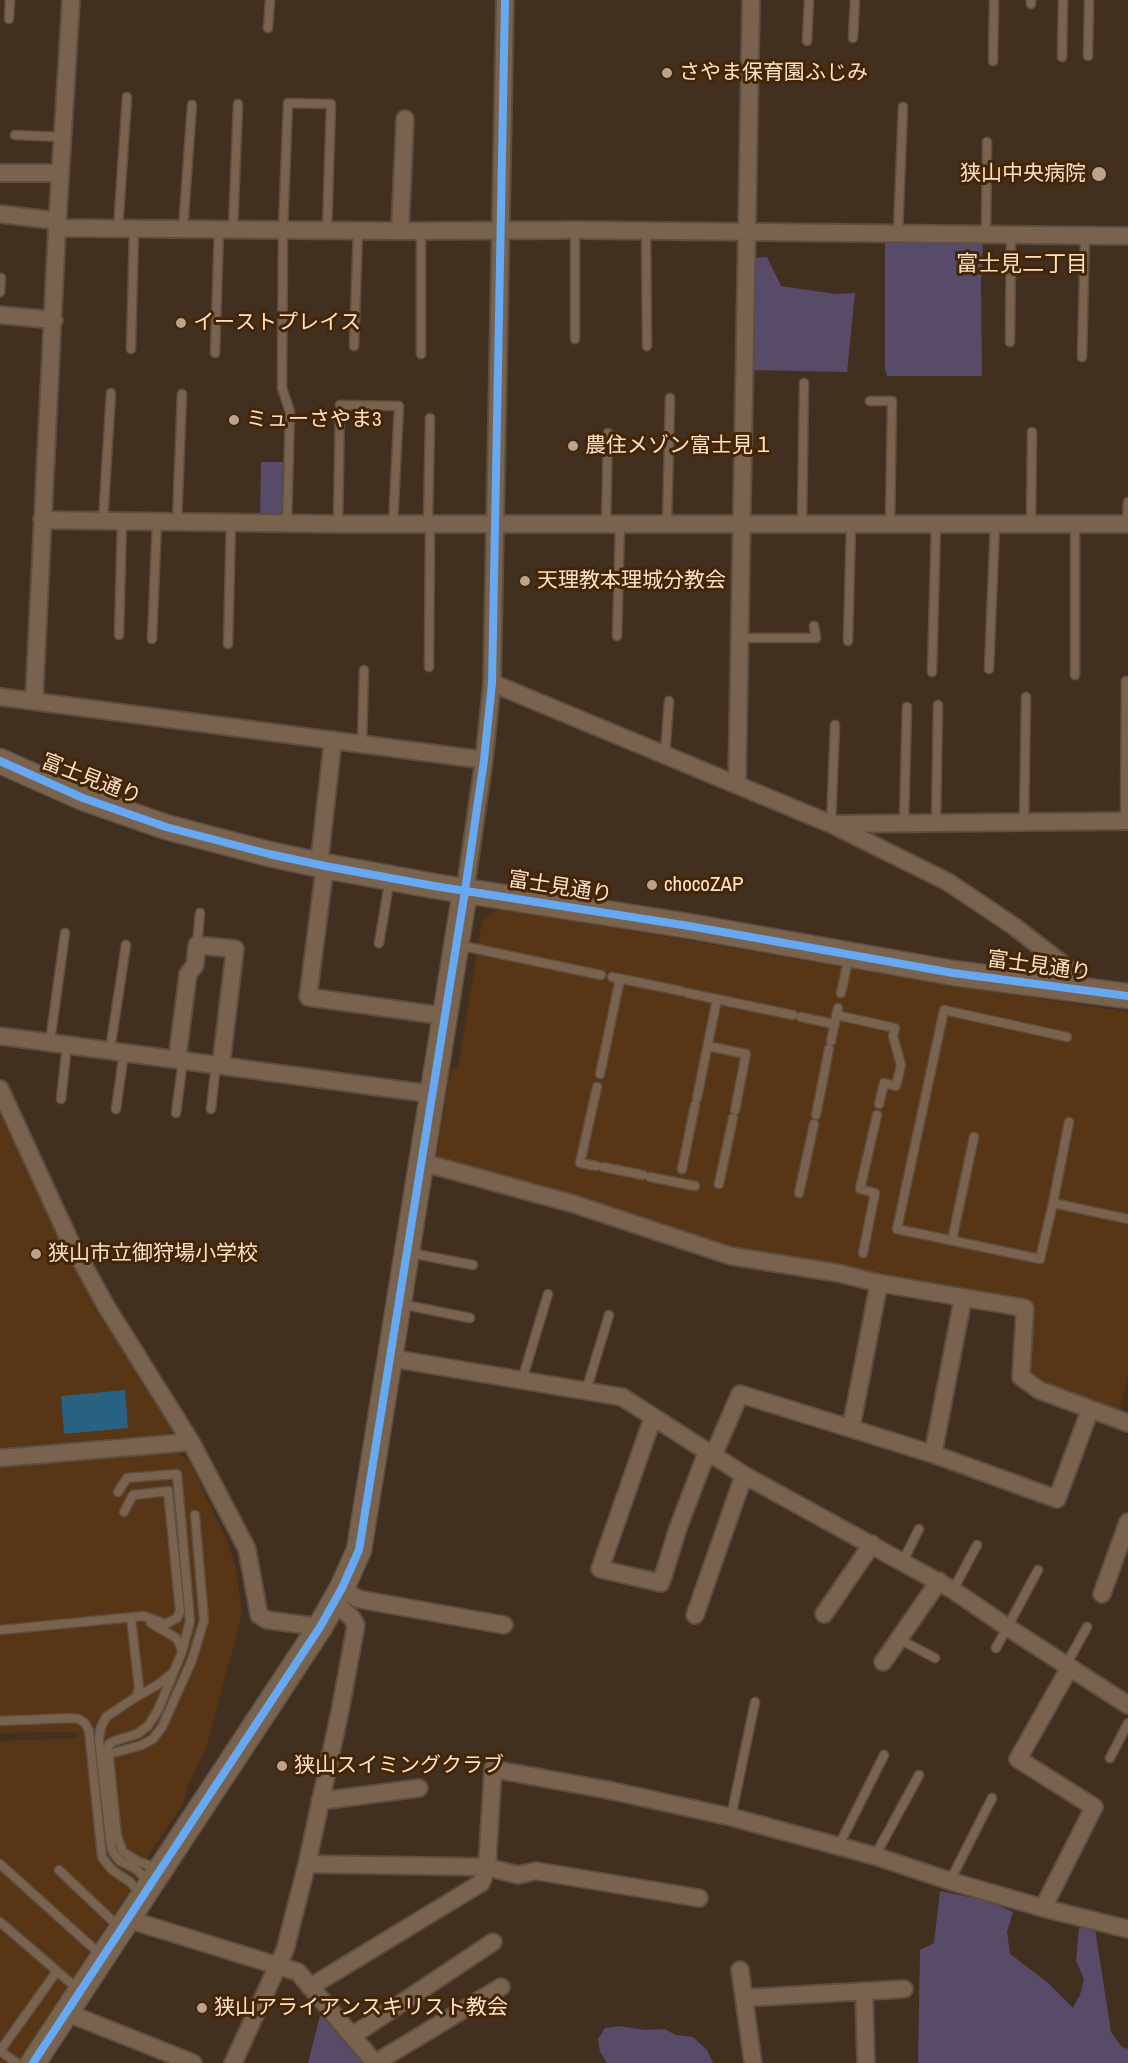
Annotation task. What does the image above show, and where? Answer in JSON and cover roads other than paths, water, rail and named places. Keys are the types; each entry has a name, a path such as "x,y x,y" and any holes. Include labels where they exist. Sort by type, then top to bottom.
{"street":[{"path":"34,701 57,224 71,0"},
{"path":"33,2063 320,1627 359,1550 465,891 484,760 492,683 505,0"},
{"path":"737,785 751,0"},
{"path":"400,231 405,119"},
{"path":"0,173 60,173"},
{"path":"0,214 57,224 126,229 747,231 1128,236"},
{"path":"0,315 54,321"},
{"path":"42,520 338,524 1128,524"},
{"path":"492,683 831,824 958,889 1015,927 1070,969 1087,992"},
{"path":"0,697 484,760"},
{"path":"333,740 308,997 444,1016"},
{"name":"富士見通り","path":"0,762 83,798 166,827 259,852 390,878 688,926 849,956 1087,992 1128,996"},
{"path":"831,824 1127,821"},
{"path":"180,1060 188,974 195,965 197,945 235,950 219,1065"},
{"path":"0,1036 431,1094"},
{"path":"0,1089 4,1106 69,1239 106,1306 190,1442 247,1549 259,1615 267,1620 320,1627"},
{"path":"421,1162 574,1204 731,1256 838,1273 879,1283 1025,1308 1021,1377 1039,1390 1128,1423"},
{"path":"851,1428 879,1283"},
{"path":"933,1454 963,1298"},
{"path":"390,1358 622,1397 744,1475 946,1586 1128,1704"},
{"path":"653,1417 600,1569 662,1583 678,1528 710,1454 740,1394 933,1454 1057,1499 1090,1410"},
{"path":"0,1458 190,1442"},
{"path":"695,1615 744,1475"},
{"path":"1102,1594 1128,1522"},
{"path":"824,1614 872,1544"},
{"path":"883,1662 899,1639 946,1586"},
{"path":"338,1595 504,1625"},
{"path":"233,2063 285,1950 307,1864 356,1625 338,1595"},
{"path":"1043,1908 1094,1807 1018,1759 1068,1666"},
{"path":"310,1987 481,1883 487,1867 493,1769 608,1790 731,1817 838,1845 1043,1908 1128,1929"},
{"path":"321,1801 418,1788"},
{"path":"307,1864 487,1867 518,1875 536,1871 699,1898"},
{"path":"134,1909 277,1966 298,1972 375,2063 501,1987"},
{"path":"352,2036 493,1942"},
{"path":"740,1970 753,2063"},
{"path":"744,1998 904,1989"},
{"path":"864,1991 866,2063"},
{"path":"65,2012 193,2063"}],"lane":[{"path":"9,19 10,0"},
{"path":"268,28 270,0"},
{"path":"807,41 809,0"},
{"path":"853,38 855,0"},
{"path":"993,61 994,0"},
{"path":"1062,57 1063,0"},
{"path":"1088,56 1089,0"},
{"path":"127,97 126,229 131,350"},
{"path":"287,522 290,412 282,388 283,229 288,103 331,104 327,230"},
{"path":"215,353 238,104"},
{"path":"183,229 192,105"},
{"path":"898,233 903,107"},
{"path":"15,135 62,136"},
{"path":"986,234 987,142"},
{"path":"354,346 358,230"},
{"path":"575,230 575,339"},
{"path":"421,231 421,354"},
{"path":"646,231 647,346"},
{"path":"1010,342 1011,234"},
{"path":"1082,357 1084,234"},
{"path":"0,292 1,278"},
{"path":"802,524 804,383"},
{"path":"103,521 111,393"},
{"path":"177,522 182,394"},
{"path":"667,524 670,398"},
{"path":"870,401 892,401 890,525"},
{"path":"338,524 340,405 399,406 393,524"},
{"path":"429,667 430,418"},
{"path":"1031,524 1032,432"},
{"path":"608,433 617,636"},
{"path":"1128,502 1128,524"},
{"path":"119,635 122,521"},
{"path":"152,639 157,521"},
{"path":"228,644 231,522"},
{"path":"932,672 936,524"},
{"path":"989,669 995,524"},
{"path":"1075,524 1075,675"},
{"path":"848,641 851,525"},
{"path":"740,638 816,638 814,626"},
{"path":"362,743 364,670"},
{"path":"1126,681 1127,821"},
{"path":"1024,822 1026,697"},
{"path":"665,755 669,701"},
{"path":"936,823 938,705"},
{"path":"904,823 907,707"},
{"path":"831,824 835,725"},
{"path":"379,943 390,878"},
{"path":"197,945 200,913"},
{"path":"50,1042 65,933"},
{"path":"456,944 601,975"},
{"path":"116,1109 117,1051 126,945"},
{"path":"841,993 849,956"},
{"path":"600,1074 616,978 797,1016 836,1016 895,1028 893,1036 901,1065 899,1076 896,1086 884,1083 879,1104"},
{"path":"681,1176 717,999"},
{"path":"1067,1037 944,1010 897,1229 1040,1259 1069,1122"},
{"path":"799,1193 836,1016"},
{"path":"61,1099 67,1044"},
{"path":"708,1046 746,1054 719,1184"},
{"path":"176,1113 180,1060"},
{"path":"211,1109 219,1065"},
{"path":"597,1087 580,1163 646,1176 681,1176 695,1186"},
{"path":"863,1253 875,1193 860,1189 877,1114"},
{"path":"952,1240 974,1137"},
{"path":"1053,1203 1128,1219"},
{"path":"406,1252 473,1265"},
{"path":"522,1380 548,1294"},
{"path":"397,1304 470,1318"},
{"path":"586,1391 609,1315"},
{"path":"118,1492 127,1479 177,1474 190,1621 182,1652 148,1726 137,1734 109,1744 108,1754 117,1836 123,1852 151,1866 163,1864"},
{"path":"0,1630 136,1617 151,1618 165,1624 177,1618 180,1611 168,1491 133,1495 124,1512"},
{"path":"108,1754 142,1745 153,1739 162,1727 192,1660 204,1620 195,1515"},
{"path":"903,1561 919,1529"},
{"path":"946,1586 977,1545"},
{"path":"996,1648 1038,1570"},
{"path":"136,1617 176,1638 182,1652"},
{"path":"136,1617 138,1682 136,1697"},
{"path":"1068,1666 1087,1627"},
{"path":"899,1639 935,1658"},
{"path":"134,1909 145,1878 135,1869 120,1861 111,1846 99,1739 101,1727 106,1717 174,1672"},
{"path":"731,1817 755,1702"},
{"path":"0,1722 70,1718 79,1719 85,1724 89,1731 102,1857 112,1870 136,1889 134,1909"},
{"path":"1110,1758 1128,1723"},
{"path":"838,1845 884,1755"},
{"path":"875,1856 919,1774"},
{"path":"950,1881 992,1798"},
{"path":"0,1864 102,1956"},
{"path":"59,1870 134,1909"},
{"path":"0,1922 79,1990"},
{"path":"17,2063 0,2051 57,1971"}],"water":[{"path":"125,1390 128,1428 64,1434 61,1396"}],"place":[{"name":"さやま保育園ふじみ","path":"667,73"},
{"name":"狭山中央病院","path":"1099,174"},
{"name":"イーストプレイス","path":"181,323"},
{"name":"ミューさやま3","path":"234,420"},
{"name":"農住メゾン富士見１","path":"573,446"},
{"name":"天理教本理城分教会","path":"525,581"},
{"name":"chocoZAP","path":"652,885"},
{"name":"狭山市立御狩場小学校","path":"36,1254"},
{"name":"狭山スイミングクラブ","path":"282,1766"},
{"name":"狭山アライアンスキリスト教会","path":"202,2008"}],"district":[{"name":"富士見二丁目","path":"1022,265"}]}
